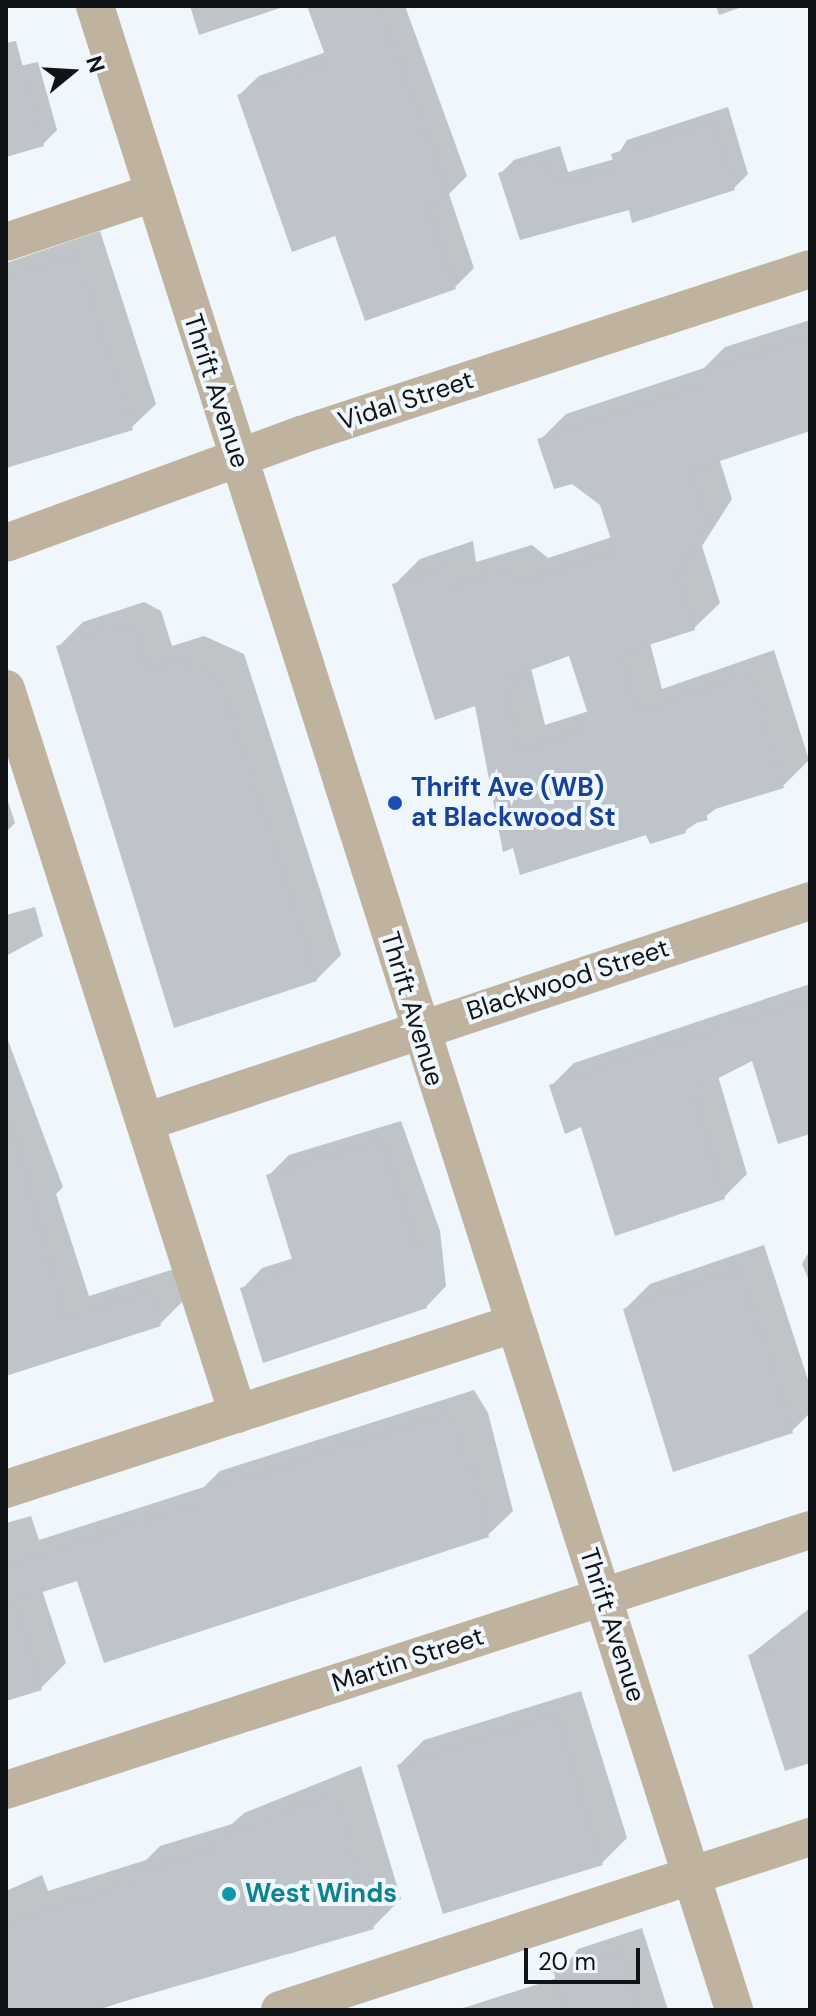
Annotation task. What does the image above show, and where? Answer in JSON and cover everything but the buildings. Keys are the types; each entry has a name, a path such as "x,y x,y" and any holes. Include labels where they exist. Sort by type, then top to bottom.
{"street":[{"name":"Thrift Avenue","path":"95,6 418,1029 604,1596 734,2010"},
{"path":"6,242 153,193"},
{"name":"Vidal Street","path":"6,543 238,460 810,269"},
{"path":"6,689 238,1414"},
{"name":"Blackwood Street","path":"145,1122 810,901"},
{"path":"6,1489 513,1324"},
{"name":"Martin Street","path":"6,1790 810,1530"},
{"path":"280,2010 810,1837"}],"place":[{"name":"Thrift Ave (WB) at Blackwood St","path":"395,803"},
{"name":"West Winds","path":"229,1894"}]}
